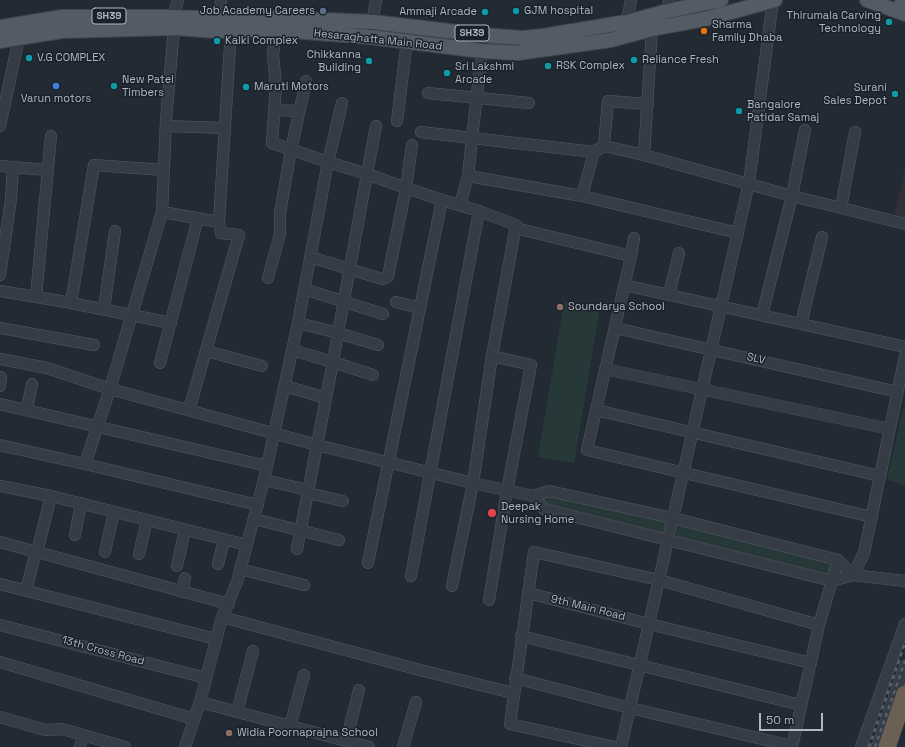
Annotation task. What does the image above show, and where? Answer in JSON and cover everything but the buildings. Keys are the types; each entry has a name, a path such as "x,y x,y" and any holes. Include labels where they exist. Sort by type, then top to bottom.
{"highway":[{"path":"887,747 905,694"},
{"path":"898,747 905,727"}],"main road":[{"name":"Hesaraghatta Main Road","path":"0,27 62,17 174,22 217,32 231,30 276,29 370,37 482,51 518,53 611,40 652,29 705,19 774,0"},
{"path":"867,0 905,14"},
{"name":"Hesaraghatta Main Road","path":"0,41 62,31 236,18 280,18 373,22 482,35 522,38 627,22 668,6 713,1"}],"street":[{"path":"85,464 110,388 162,212 166,126 174,22 178,0"},
{"path":"219,19 221,0"},
{"path":"370,37 376,0"},
{"path":"627,22 631,0"},
{"path":"621,747 749,184 774,0"},
{"path":"276,29 273,55 276,85 272,143 479,211 516,225 492,356 473,483 452,586"},
{"path":"644,155 652,29"},
{"path":"189,410 239,235 221,233 219,222 231,30"},
{"path":"460,205 468,176 482,51 482,35"},
{"path":"0,126 19,38"},
{"path":"397,121 407,41"},
{"path":"268,278 280,234 280,213 291,150 306,81"},
{"path":"428,93 529,103"},
{"path":"582,196 599,149 608,101 648,104"},
{"path":"186,747 200,702 222,618 240,569 264,480 298,323 328,162 342,103"},
{"path":"274,110 299,111"},
{"path":"166,126 225,128"},
{"path":"297,549 376,126"},
{"path":"762,316 792,196 804,130"},
{"path":"422,132 599,149 644,155 792,196 905,224"},
{"path":"841,208 855,132"},
{"path":"36,297 51,136"},
{"path":"310,257 382,279 388,276 406,188 412,145"},
{"path":"71,303 94,165 164,170"},
{"path":"0,166 47,170"},
{"path":"0,275 11,199 13,167"},
{"path":"468,176 582,196 738,233"},
{"path":"368,563 442,200"},
{"path":"411,576 479,211"},
{"path":"162,212 219,222"},
{"path":"160,363 198,218"},
{"path":"515,228 631,256"},
{"path":"104,309 115,231"},
{"path":"801,324 822,237"},
{"path":"634,238 587,450 872,517"},
{"path":"669,295 679,253"},
{"path":"624,285 905,347"},
{"path":"304,289 383,314"},
{"path":"0,291 132,314 171,323"},
{"path":"396,302 419,308"},
{"path":"298,323 378,345"},
{"path":"0,328 94,345"},
{"name":"SLV","path":"615,328 898,392"},
{"path":"292,350 373,375"},
{"path":"206,351 262,366"},
{"path":"489,600 507,490 531,365 492,356"},
{"path":"853,575 864,553 905,356"},
{"path":"0,359 47,368 110,388 274,434 473,483 533,496 549,490 673,518 838,560 853,575"},
{"path":"606,369 890,430"},
{"path":"27,409 32,384"},
{"path":"285,386 326,398"},
{"path":"0,404 27,409 266,466"},
{"path":"596,410 880,476"},
{"path":"0,445 258,504"},
{"path":"264,480 343,500"},
{"path":"0,486 81,503 247,545"},
{"path":"26,591 51,496"},
{"path":"533,496 544,509 832,581 853,575 905,582"},
{"path":"75,535 81,503"},
{"path":"105,552 114,512"},
{"path":"254,519 339,540"},
{"path":"139,554 147,520"},
{"path":"177,566 185,530"},
{"path":"218,564 224,540"},
{"path":"0,542 35,556 228,604"},
{"path":"615,747 510,724 515,678 534,552 659,580 819,625"},
{"path":"515,678 630,708 792,747 819,625 838,560"},
{"path":"240,569 304,585"},
{"path":"182,592 185,578"},
{"path":"0,584 216,639"},
{"name":"9th Main Road","path":"528,593 811,663"},
{"path":"222,618 513,693"},
{"name":"13th Cross Road","path":"0,624 206,678"},
{"path":"861,747 905,624"},
{"path":"521,636 801,705"},
{"path":"237,712 253,651"},
{"path":"0,662 194,719"},
{"path":"877,747 905,666"},
{"path":"290,726 304,675"},
{"path":"346,741 359,690"},
{"path":"200,702 369,747"},
{"path":"403,747 416,702"},
{"path":"0,717 46,730 62,730 125,747"},
{"path":"80,747 83,736"}],"shaded area":[{"path":"905,169 905,218 894,215"},
{"path":"564,302 600,308 574,463 538,457"},
{"path":"905,400 905,485 887,480"},
{"path":"552,494 667,519 664,536 549,506 541,497"},
{"path":"680,522 834,561 830,579 675,540"}],"railway":[{"path":"869,747 905,643"},
{"path":"875,747 905,661"}],"place":[{"name":"Job Academy Careers","path":"323,11"},
{"name":"GJM hospital","path":"516,11"},
{"name":"Ammaji Arcade","path":"485,12"},
{"name":"Thirumala Carving Technology","path":"889,22"},
{"name":"Sharma Family Dhaba","path":"704,31"},
{"name":"Kalki Complex","path":"217,41"},
{"name":"V.G COMPLEX","path":"29,58"},
{"name":"Reliance Fresh","path":"634,60"},
{"name":"Chikkanna Building","path":"369,61"},
{"name":"RSK Complex","path":"548,66"},
{"name":"Sri Lakshmi Arcade","path":"447,73"},
{"name":"Varun motors","path":"56,86"},
{"name":"New Patel Timbers","path":"114,86"},
{"name":"Maruti Motors","path":"246,87"},
{"name":"Surani Sales Depot","path":"895,94"},
{"name":"Bangalore Patidar Samaj","path":"739,111"},
{"name":"Soundarya School","path":"560,307"},
{"name":"Deepak Nursing Home","path":"492,513"},
{"name":"Widia Poornaprajna School","path":"229,733"}]}
